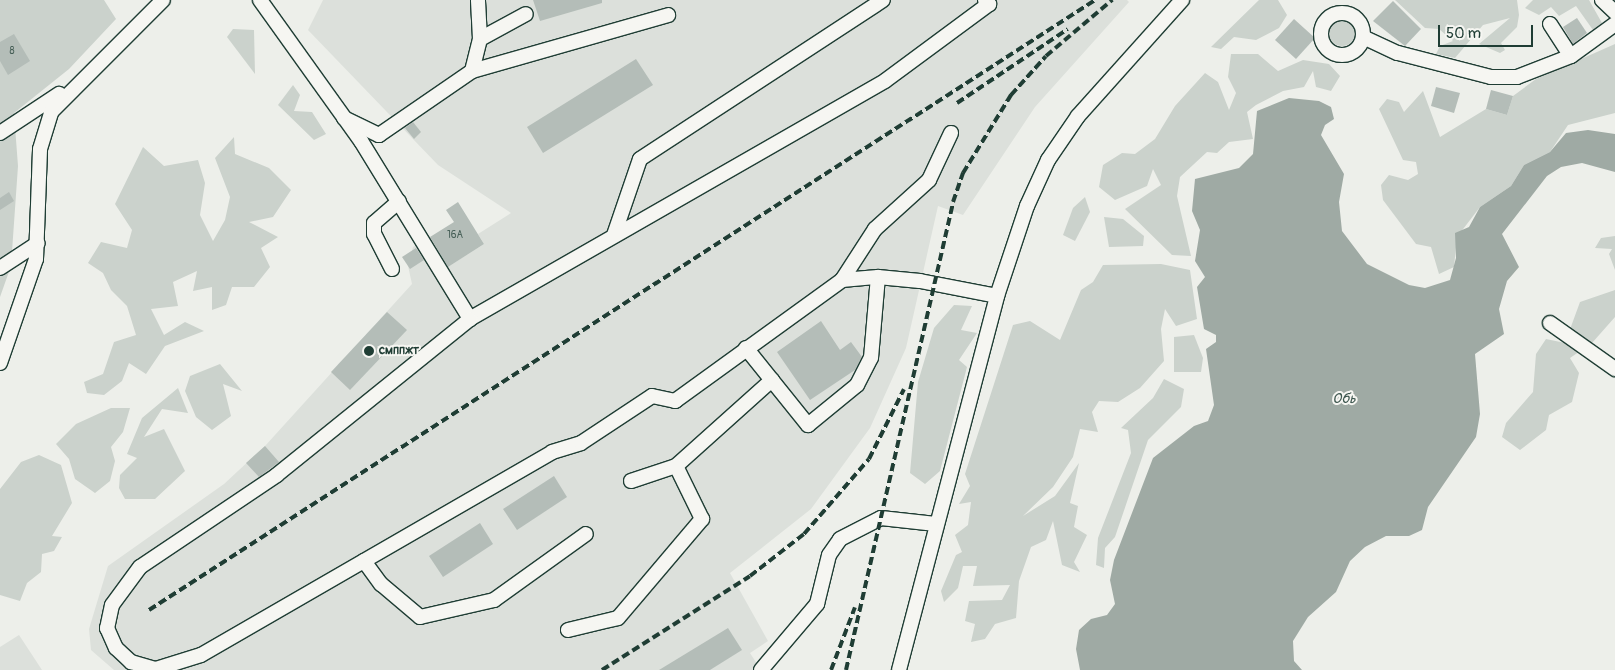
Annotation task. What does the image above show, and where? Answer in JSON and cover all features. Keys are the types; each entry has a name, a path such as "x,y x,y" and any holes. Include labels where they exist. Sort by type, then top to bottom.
{"street":[{"path":"0,363 38,243 44,129 55,105 163,0"},
{"path":"260,0 344,118 399,201 470,319"},
{"path":"472,71 480,39 478,0"},
{"path":"614,235 640,159 883,0"},
{"path":"951,133 929,180 875,229 842,280 675,401 652,396 581,444 552,452 201,655 156,670 131,662 116,648 107,628 112,605 140,567 277,476 470,319 885,81 990,4 985,0"},
{"path":"899,670 936,524 1013,242 1048,160 1100,88 1182,0"},
{"path":"1602,0 1615,12"},
{"path":"1347,6 1359,21 1363,37 1350,54 1339,55 1325,47 1320,37 1325,21 1347,6"},
{"path":"480,39 526,14"},
{"path":"344,118 379,135 472,71 668,15"},
{"path":"1550,24 1572,56"},
{"path":"1363,37 1398,53 1491,77 1517,77 1572,56 1615,24"},
{"path":"0,133 81,80"},
{"path":"392,269 374,234 374,222 399,201"},
{"path":"0,268 38,243"},
{"path":"842,280 878,276 997,296"},
{"path":"746,348 808,425 857,385 871,358 878,276"},
{"path":"1550,323 1615,369"},
{"path":"631,481 676,466 772,380"},
{"path":"568,630 618,618 702,519 676,466"},
{"path":"761,670 816,604 830,555 844,535 881,518 936,524"},
{"path":"364,561 381,584 420,617 494,600 586,534"}],"shaded area":[{"path":"0,0 104,0 116,19 69,69 14,113 18,166 11,266 0,297"},
{"path":"323,0 1127,0 1129,2 1035,107 963,215 938,206 906,348 870,428 811,509 730,573 768,641 750,653 761,670 114,670 91,650 89,629 108,566 224,484 265,446 412,284 408,266 413,247 427,238 446,268 484,244 478,234 511,213 438,165 308,30"},
{"path":"1259,0 1278,0 1287,15 1279,28 1256,40 1234,37 1221,49 1211,47"},
{"path":"1395,0 1517,0 1519,15 1517,27 1501,43 1505,50 1500,53 1479,44 1510,18 1483,25 1455,58 1436,54 1440,46 1453,41 1439,29 1425,28"},
{"path":"1533,0 1589,0 1602,23 1593,30 1576,6 1559,16 1551,7 1539,15 1525,8"},
{"path":"1342,20 1351,24 1355,33 1351,42 1342,46 1333,42 1329,33 1333,24"},
{"path":"233,29 254,30 255,74 227,37"},
{"path":"1615,44 1615,113 1568,125 1550,152 1524,165 1511,186 1480,207 1457,237 1454,267 1439,274 1431,247 1416,244 1383,200 1381,185 1389,175 1408,180 1418,174 1416,162 1403,160 1379,109 1387,99 1399,102 1404,112 1423,91 1440,137 1486,109 1507,115 1513,96 1536,79"},
{"path":"1231,54 1258,54 1278,71 1303,60 1329,64 1340,76 1331,91 1316,87 1313,71 1304,87 1283,91 1256,105 1247,112 1253,139 1229,142 1217,153 1207,152 1180,177 1177,196 1191,256 1172,255 1125,209 1161,185 1153,169 1147,186 1115,200 1099,187 1103,165 1122,153 1135,154 1155,139 1175,106 1205,73 1218,82 1229,110 1236,93 1228,77"},
{"path":"293,85 300,95 294,111 312,112 326,134 314,140 278,105"},
{"path":"234,137 235,154 269,168 291,190 273,217 249,222 278,237 261,248 270,267 254,287 232,287 226,305 212,310 212,287 193,291 197,271 173,282 178,306 151,309 164,335 185,322 204,331 165,346 146,374 129,363 122,381 104,395 87,393 84,382 103,374 114,342 136,335 127,306 111,290 103,273 88,263 101,242 127,248 132,230 115,204 143,147 164,166 198,160 205,183 200,215 213,241 225,220 230,197 215,158"},
{"path":"1085,197 1090,212 1075,241 1063,235 1073,208"},
{"path":"1104,217 1123,219 1144,236 1143,246 1109,247"},
{"path":"1615,236 1615,270 1609,254 1612,249 1595,248 1601,238"},
{"path":"1161,264 1190,270 1197,319 1176,326 1165,309 1161,329 1164,361 1140,388 1118,402 1099,401 1092,412 1098,432 1080,429 1073,457 1053,487 1023,516 1055,496 1079,463 1070,503 1078,506 1074,527 1087,535 1074,562 1080,572 1062,565 1053,521 1046,540 1031,547 1019,581 1016,618 995,624 985,639 971,642 975,624 965,621 969,601 1002,600 1010,585 973,586 977,566 963,566 958,588 944,602 941,591 956,555 962,552 955,535 968,525 971,502 959,504 970,486 965,474 1013,325 1030,321 1060,340 1081,290 1093,282 1103,265"},
{"path":"1615,290 1615,317 1592,343 1570,358 1579,373 1572,402 1549,415 1546,430 1520,450 1502,437 1506,423 1533,392 1536,354 1546,339 1565,343 1580,302"},
{"path":"954,305 972,306 961,330 977,333 959,360 967,367 940,471 925,484 910,473 918,382 934,328"},
{"path":"1194,335 1203,358 1201,372 1174,372 1174,337"},
{"path":"220,364 242,391 223,384 231,416 212,430 196,417 185,391 190,376"},
{"path":"1164,379 1184,389 1181,407 1148,440 1115,537 1105,548 1104,568 1096,565 1098,538 1131,453 1128,430 1121,428 1153,398"},
{"path":"178,388 188,413 162,409 144,437 164,429 185,471 155,499 125,499 119,488 120,475 137,458 127,454 142,418"},
{"path":"111,408 130,408 123,432 111,447 115,461 110,481 95,493 75,479 69,459 56,444 76,424"},
{"path":"39,455 61,465 72,503 52,536 62,537 54,551 42,554 41,572 27,583 20,601 0,595 0,489 21,462"},
{"path":"19,635 42,670 0,670 0,647"}],"water":[{"name":"Обь","path":"1289,98 1319,101 1331,107 1334,119 1325,125 1321,135 1344,174 1339,202 1342,231 1367,264 1409,285 1425,288 1450,280 1456,258 1455,233 1469,227 1480,207 1511,186 1524,165 1550,152 1566,133 1588,130 1615,134 1615,172 1582,163 1561,167 1547,176 1502,234 1519,267 1507,281 1499,309 1504,334 1475,354 1480,414 1476,437 1428,507 1422,530 1409,536 1386,536 1365,547 1350,561 1336,592 1308,617 1293,641 1294,661 1302,670 1080,670 1076,649 1079,630 1091,619 1107,615 1115,604 1110,580 1114,560 1153,458 1194,426 1208,421 1214,405 1206,349 1216,342 1216,335 1204,329 1197,287 1205,277 1195,261 1200,230 1192,211 1195,179 1239,168 1253,154 1257,111"}],"building":[{"path":"533,0 602,0 602,3 540,21"},
{"path":"1393,1 1421,29 1405,46 1373,21"},
{"path":"1577,18 1587,33 1573,44 1563,27"},
{"path":"1294,19 1315,38 1296,59 1275,40"},
{"path":"14,34 30,61 8,75 0,61 0,42"},
{"path":"636,59 653,85 543,153 527,127"},
{"path":"1436,87 1460,93 1454,113 1431,106"},
{"path":"1491,90 1513,96 1507,115 1486,109"},
{"path":"413,122 421,132 414,139 405,128"},
{"path":"9,192 14,201 0,210 0,198"},
{"path":"458,202 484,244 448,267 430,237 454,222 446,210"},
{"path":"416,248 424,260 410,269 402,257"},
{"name":"смппжт","path":"387,312 407,330 350,390 331,372"},
{"path":"821,321 840,350 851,342 862,357 855,370 810,400 777,352"},
{"path":"265,446 279,462 259,477 246,463"},
{"path":"554,476 567,497 517,530 503,509"},
{"path":"480,523 493,544 443,577 429,556"},
{"path":"728,628 742,650 710,670 659,670"}],"railway":[{"path":"149,610 1095,0"},
{"path":"846,670 953,202 963,173 1011,95 1046,56 1112,0"},
{"path":"957,103 1068,29"},
{"path":"602,670 750,576 804,534 869,459 904,389"},
{"path":"831,670 855,607"}],"place":[{"name":"смппжт","path":"369,351"}]}
